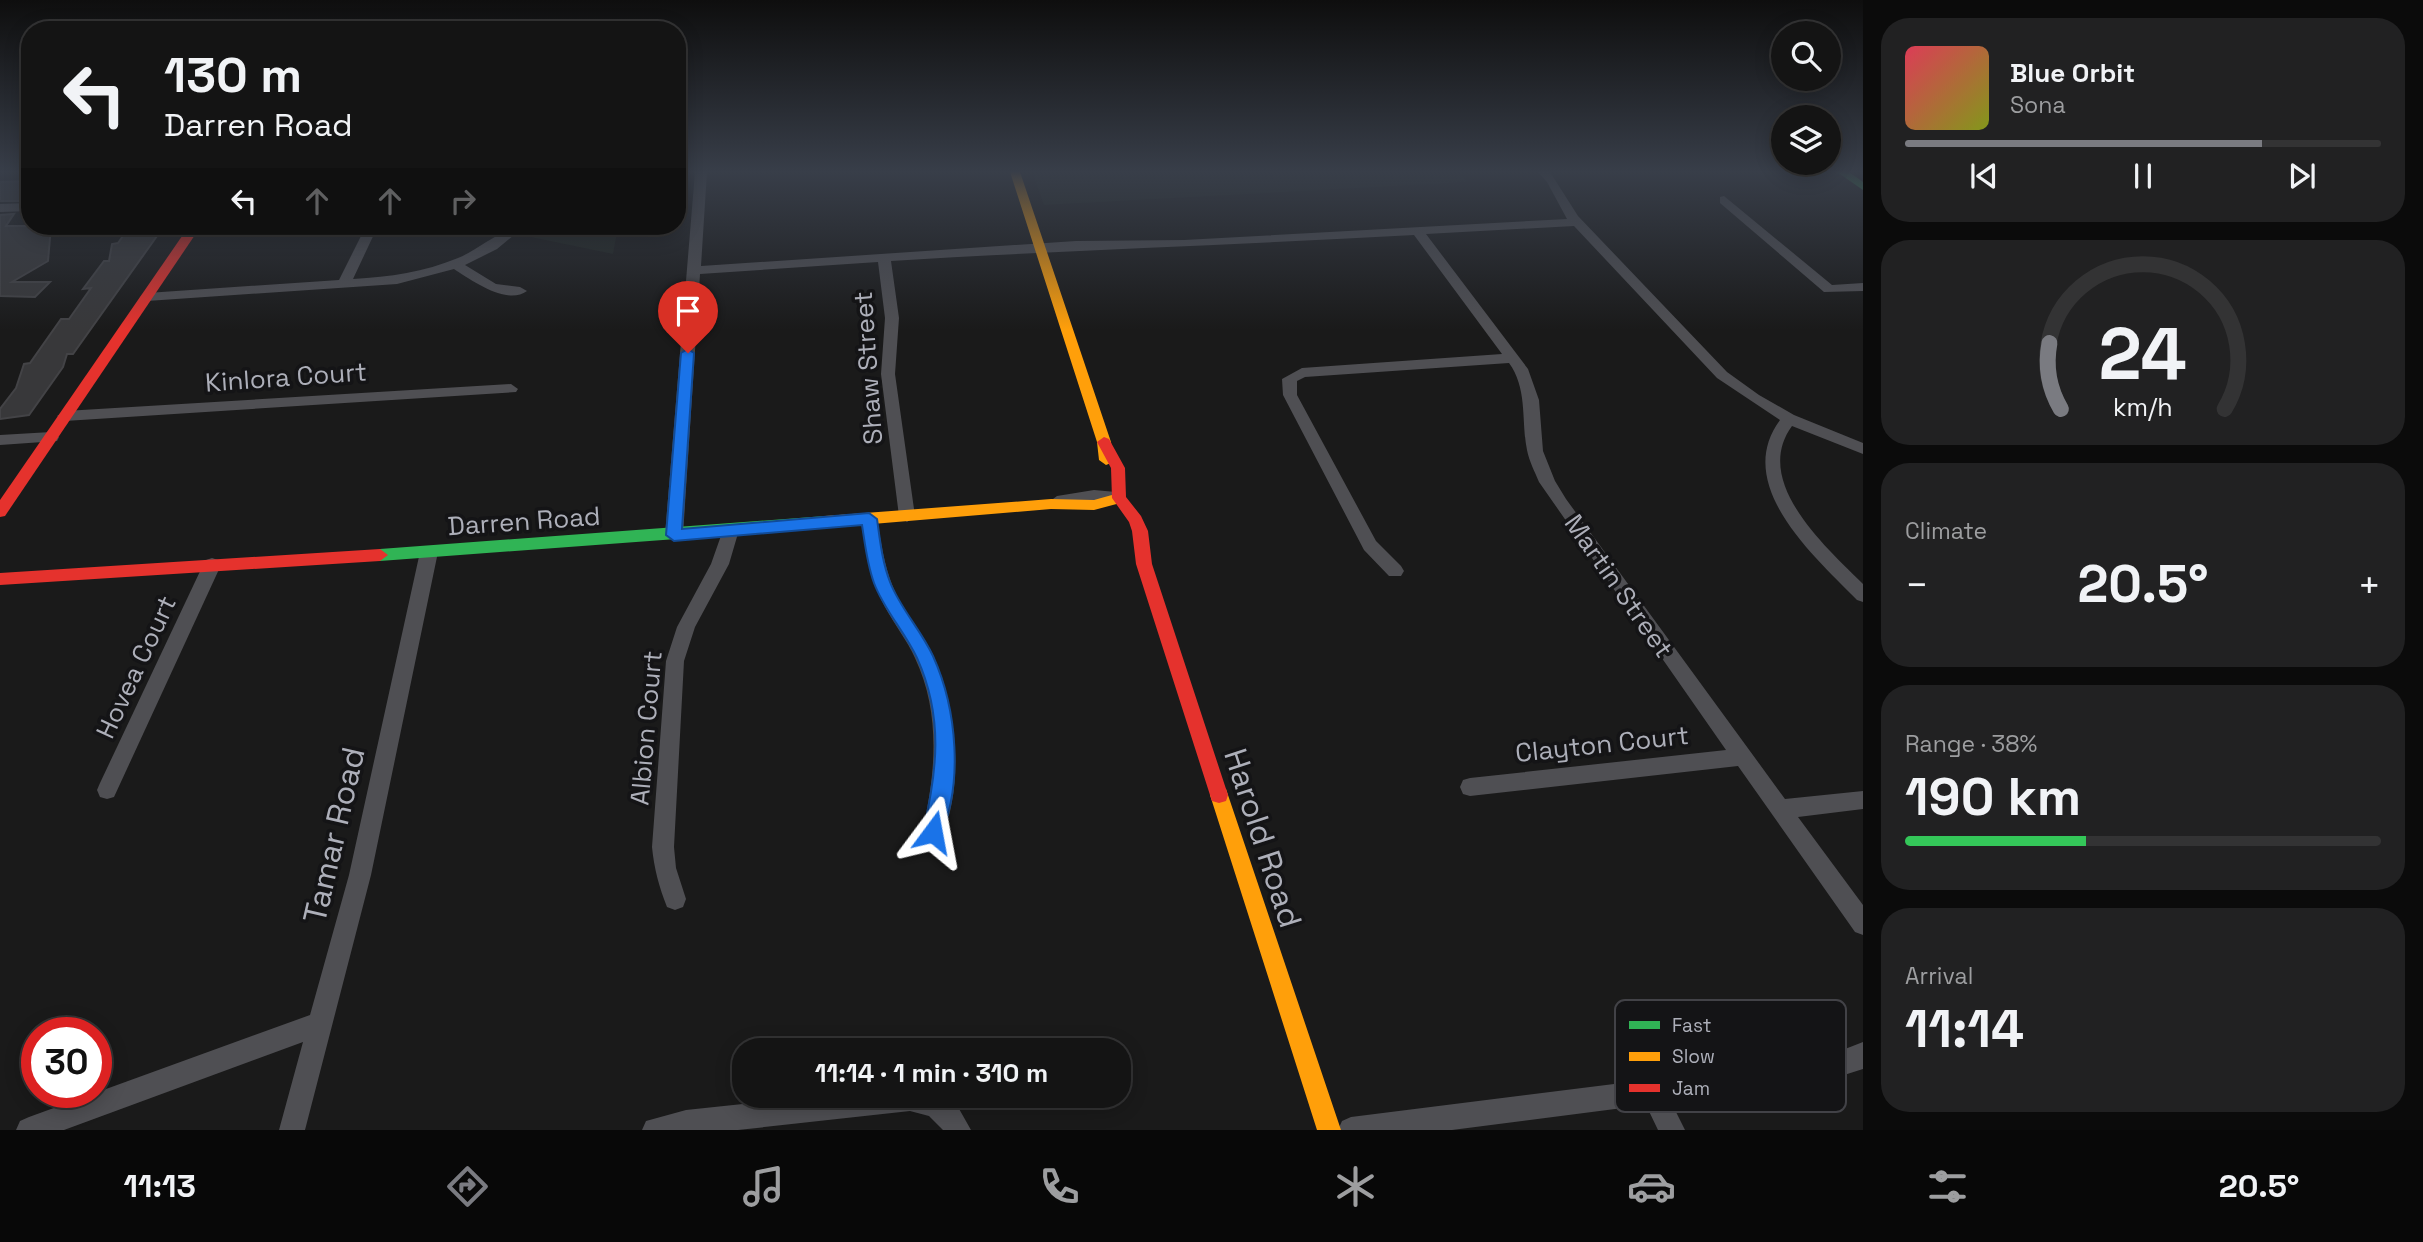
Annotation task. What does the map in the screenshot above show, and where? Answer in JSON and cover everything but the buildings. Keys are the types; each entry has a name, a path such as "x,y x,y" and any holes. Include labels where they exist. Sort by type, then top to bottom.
{"street":[{"path":"674,535 697,225"},
{"path":"1033,225 1104,442 1121,470 1110,499"},
{"path":"694,270 1093,244 1184,244 1528,225"},
{"path":"1580,225 1722,374 1746,394 1789,419 1863,449"},
{"path":"1750,225 1824,294 1863,287"},
{"name":"Martin Street","path":"1417,231 1513,358 1528,388 1535,451 1548,482 1572,521 1863,924"},
{"path":"0,512 189,235"},
{"path":"344,285 368,235"},
{"path":"147,297 397,280 455,264 513,235"},
{"name":"Shaw Street","path":"884,258 892,318 888,374 907,516"},
{"path":"455,264 493,288 520,290"},
{"path":"1395,571 1370,545 1290,395 1289,379 1302,373 1513,358"},
{"name":"Kinlora Court","path":"65,416 511,389"},
{"path":"1789,419 1774,444 1772,469 1776,489 1795,520 1863,596"},
{"path":"0,440 51,437"},
{"name":"Darren Road","path":"0,579 674,535 1051,504 1077,497 1110,499"},
{"name":"Harold Road","path":"1110,499 1136,520 1140,531 1144,564 1329,1130"},
{"path":"869,519 883,585 925,658 943,714 946,757 944,782 933,832"},
{"name":"Albion Court","path":"675,899 665,868 663,847 675,661 682,631 724,560 731,530"},
{"name":"Tamar Road","path":"292,1130 360,875 429,552"},
{"name":"Hovea Court","path":"107,790 212,565"},
{"name":"Clayton Court","path":"1470,787 1741,757"},
{"path":"1781,809 1863,800"},
{"path":"29,1130 320,1024"},
{"path":"1846,1062 1863,1054"},
{"path":"1351,1130 1615,1096"},
{"path":"656,1130 699,1122 910,1098 935,1103 947,1113 958,1130"},
{"path":"1663,1112 1672,1130"}],"shaded area":[{"path":"527,235 617,235 613,254"}],"traffic: fast":[{"path":"380,555 825,522"}],"traffic: slow":[{"path":"1032,225 1104,442 1106,460"},
{"path":"825,522 1051,504 1094,505 1119,498"},
{"path":"1219,795 1329,1130"}],"traffic: jam":[{"path":"0,512 189,235"},
{"path":"1104,442 1118,468 1119,498 1136,520 1140,531 1144,564 1219,795"},
{"path":"0,579 380,555"}],"route":[{"path":"688,353 674,535 869,519 883,585 925,658 933,676 943,714 946,757 944,782 933,832"}]}
